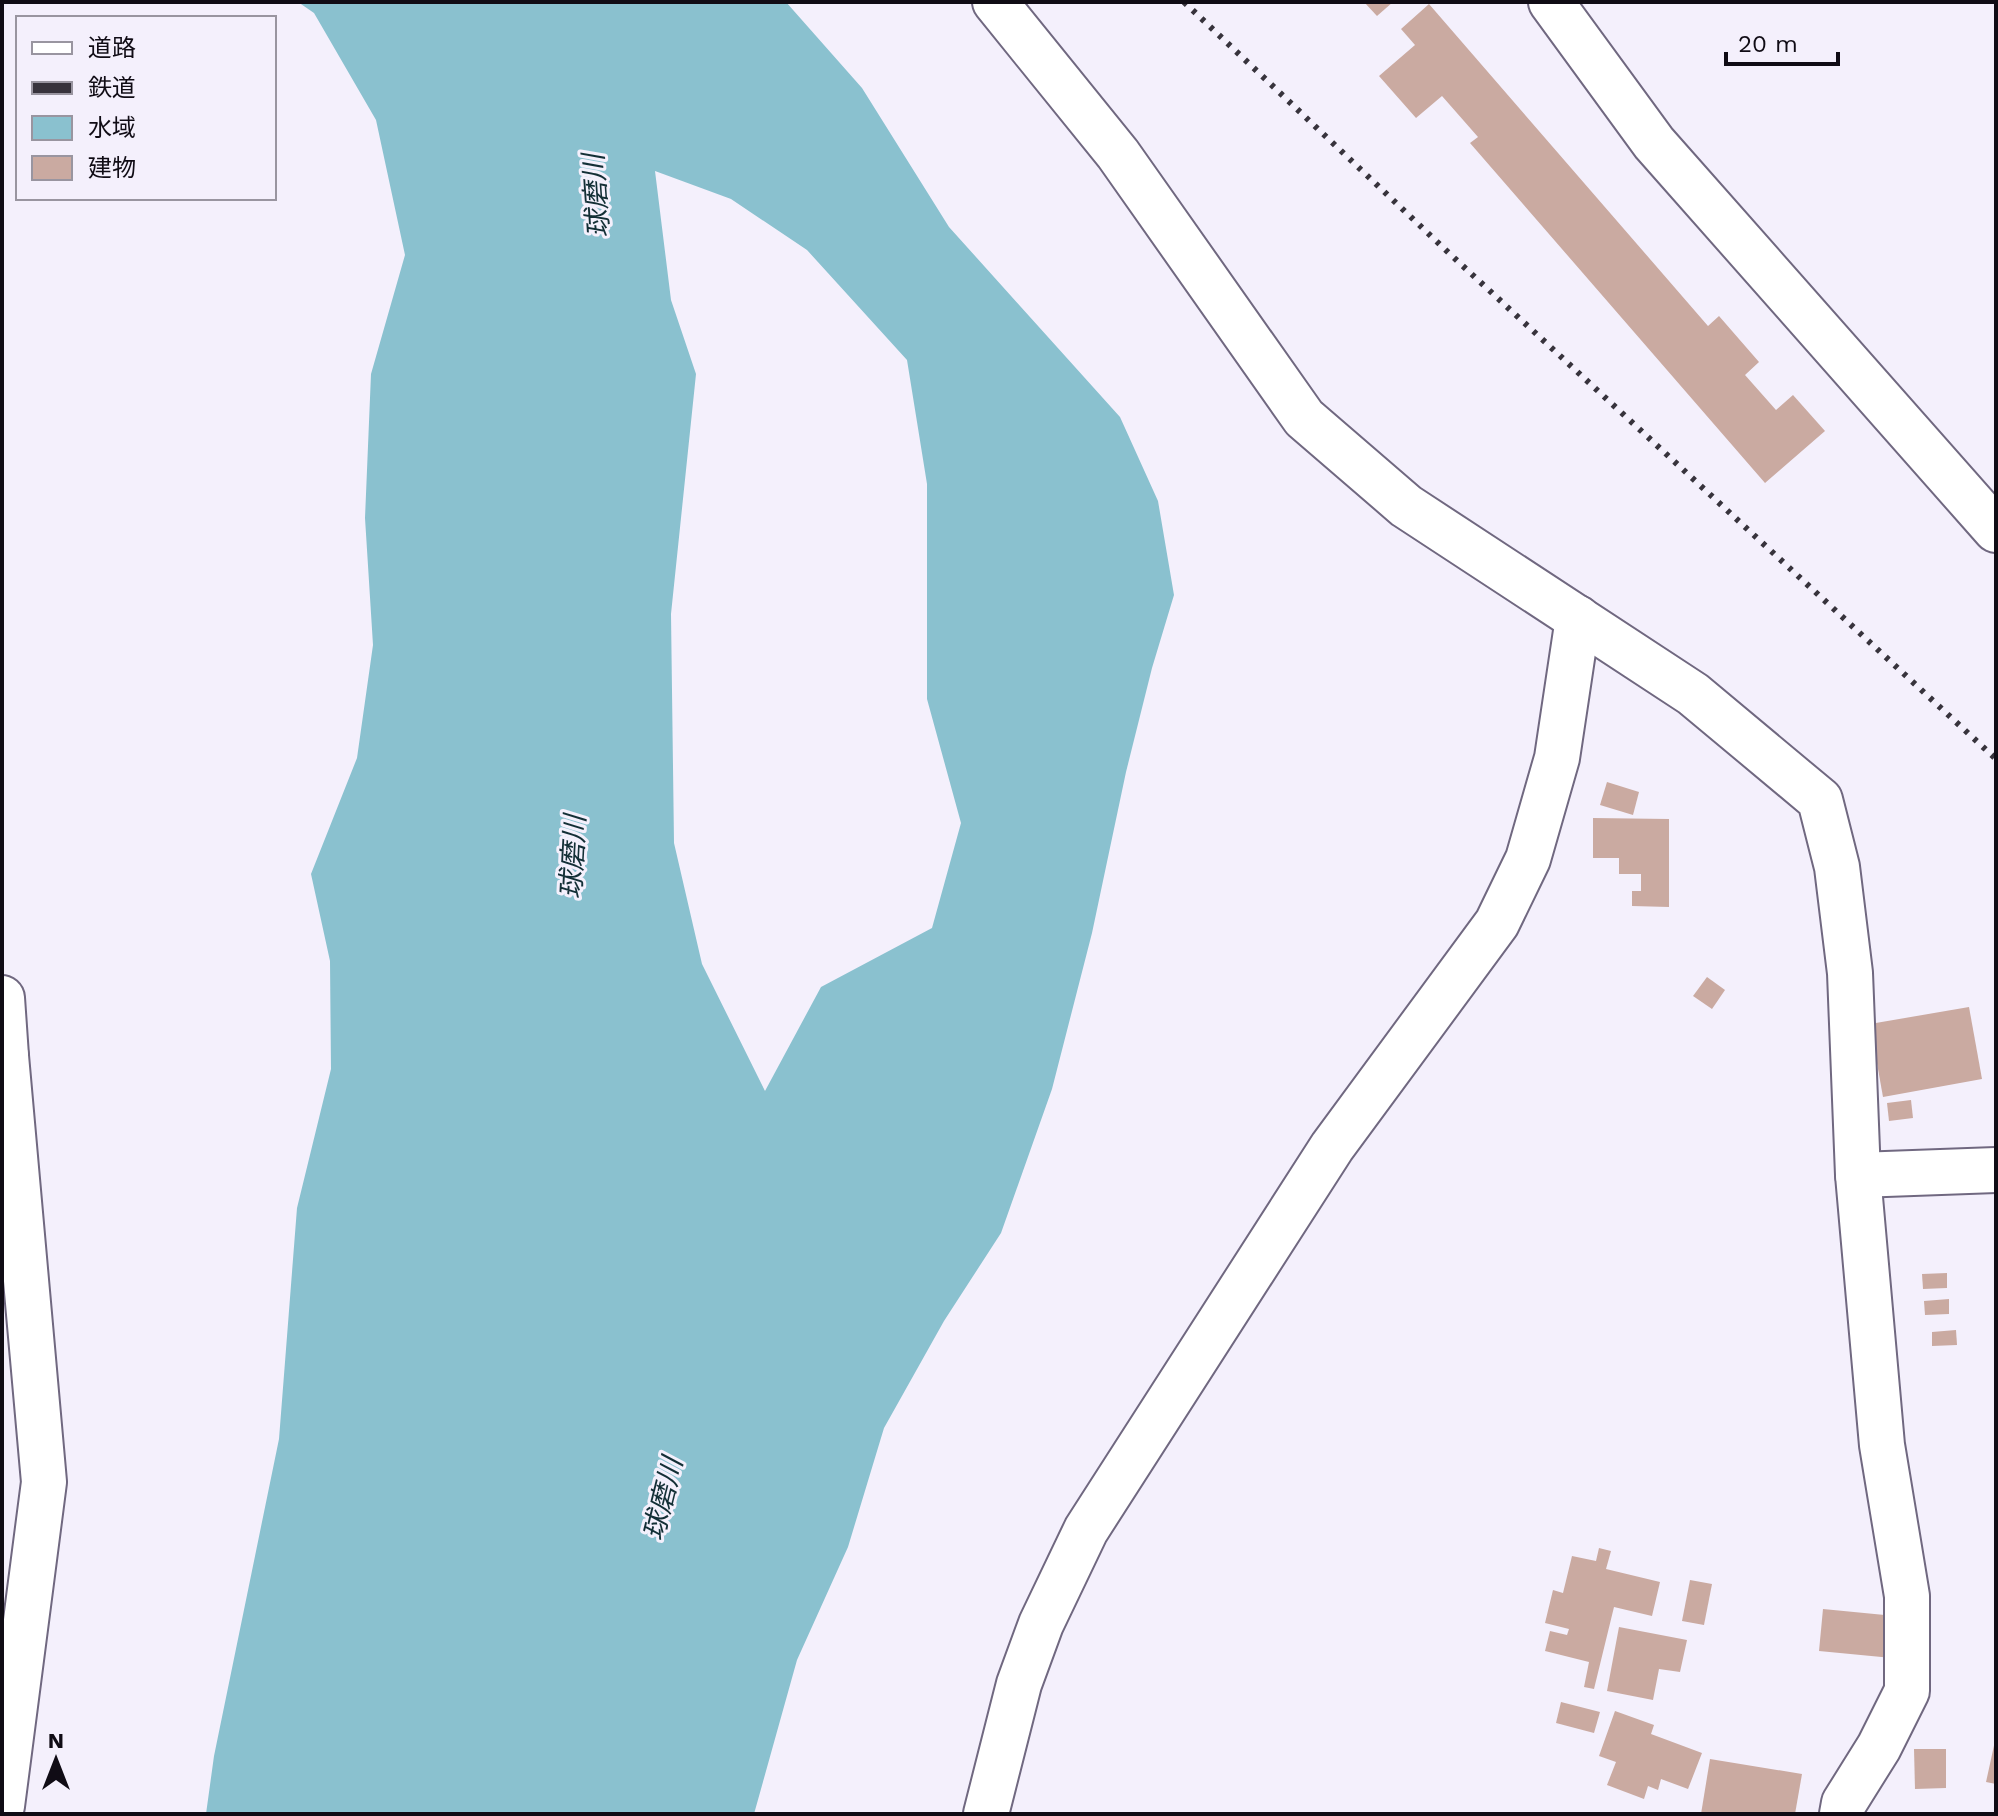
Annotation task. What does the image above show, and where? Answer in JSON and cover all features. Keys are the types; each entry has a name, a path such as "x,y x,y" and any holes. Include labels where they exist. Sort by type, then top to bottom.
{"street":[{"path":"995,2 1118,154 1304,418 1406,506 1693,694 1820,800 1837,867 1850,973 1858,1175 1882,1445 1907,1596 1907,1691 1879,1747 1844,1803 1842,1814"},
{"path":"1551,2 1654,143 1996,530"},
{"path":"986,1814 1025,1669 1041,1624 1086,1530 1332,1147 1497,923 1528,859 1557,758 1578,618"},
{"path":"2,998 4,1058 44,1482 2,1806"},
{"path":"1858,1175 1996,1170"}],"water":[{"name":"球磨川","path":"298,2 786,2 862,88 949,227 1120,417 1158,501 1174,595 1126,772 1092,933 1052,1089 1001,1233 944,1321 884,1428 848,1547 797,1660 754,1814 206,1814 214,1756 279,1439 297,1208 331,1069 330,961 311,874 357,758 373,645 365,518 371,374 405,255 376,120 314,13","holes":["655,171 731,199 807,250 907,360 927,484 927,699 961,823 932,928 821,987 765,1091 702,964 674,843 671,614 696,374 671,300"]}],"building":[{"path":"1364,2 1393,2 1377,16"},
{"path":"1429,4 1708,326 1719,316 1759,362 1745,375 1776,410 1793,395 1825,431 1765,483 1470,143 1478,137 1442,96 1416,118 1379,76 1415,45 1401,29"},
{"path":"1607,782 1639,792 1633,815 1600,805"},
{"path":"1593,818 1669,819 1669,907 1632,906 1632,891 1641,891 1641,874 1619,874 1619,858 1593,858"},
{"path":"1707,977 1725,990 1712,1009 1693,996"},
{"path":"1969,1007 1982,1079 1883,1097 1870,1024"},
{"path":"1911,1100 1913,1118 1889,1121 1887,1103"},
{"path":"1947,1273 1947,1288 1923,1289 1922,1274"},
{"path":"1949,1299 1949,1314 1925,1315 1924,1301"},
{"path":"1956,1330 1957,1345 1932,1346 1932,1332"},
{"path":"1599,1548 1611,1551 1606,1569 1660,1582 1652,1616 1614,1607 1594,1689 1584,1687 1589,1662 1545,1651 1550,1631 1567,1635 1569,1629 1545,1623 1553,1590 1563,1593 1572,1556 1596,1561"},
{"path":"1690,1580 1712,1584 1704,1625 1682,1621"},
{"path":"1823,1609 1895,1616 1892,1658 1819,1651"},
{"path":"1619,1627 1687,1640 1680,1672 1659,1669 1653,1700 1607,1691"},
{"path":"1561,1702 1600,1712 1594,1733 1556,1723"},
{"path":"1615,1711 1654,1725 1651,1734 1702,1753 1688,1789 1661,1779 1658,1790 1648,1786 1644,1799 1607,1785 1616,1762 1599,1756"},
{"path":"1996,1741 1996,1784 1986,1782"},
{"path":"1914,1749 1946,1749 1946,1788 1915,1789"},
{"path":"1710,1759 1802,1774 1795,1814 1701,1814"}],"railway":[{"path":"1184,2 1451,255 1996,759"}]}
